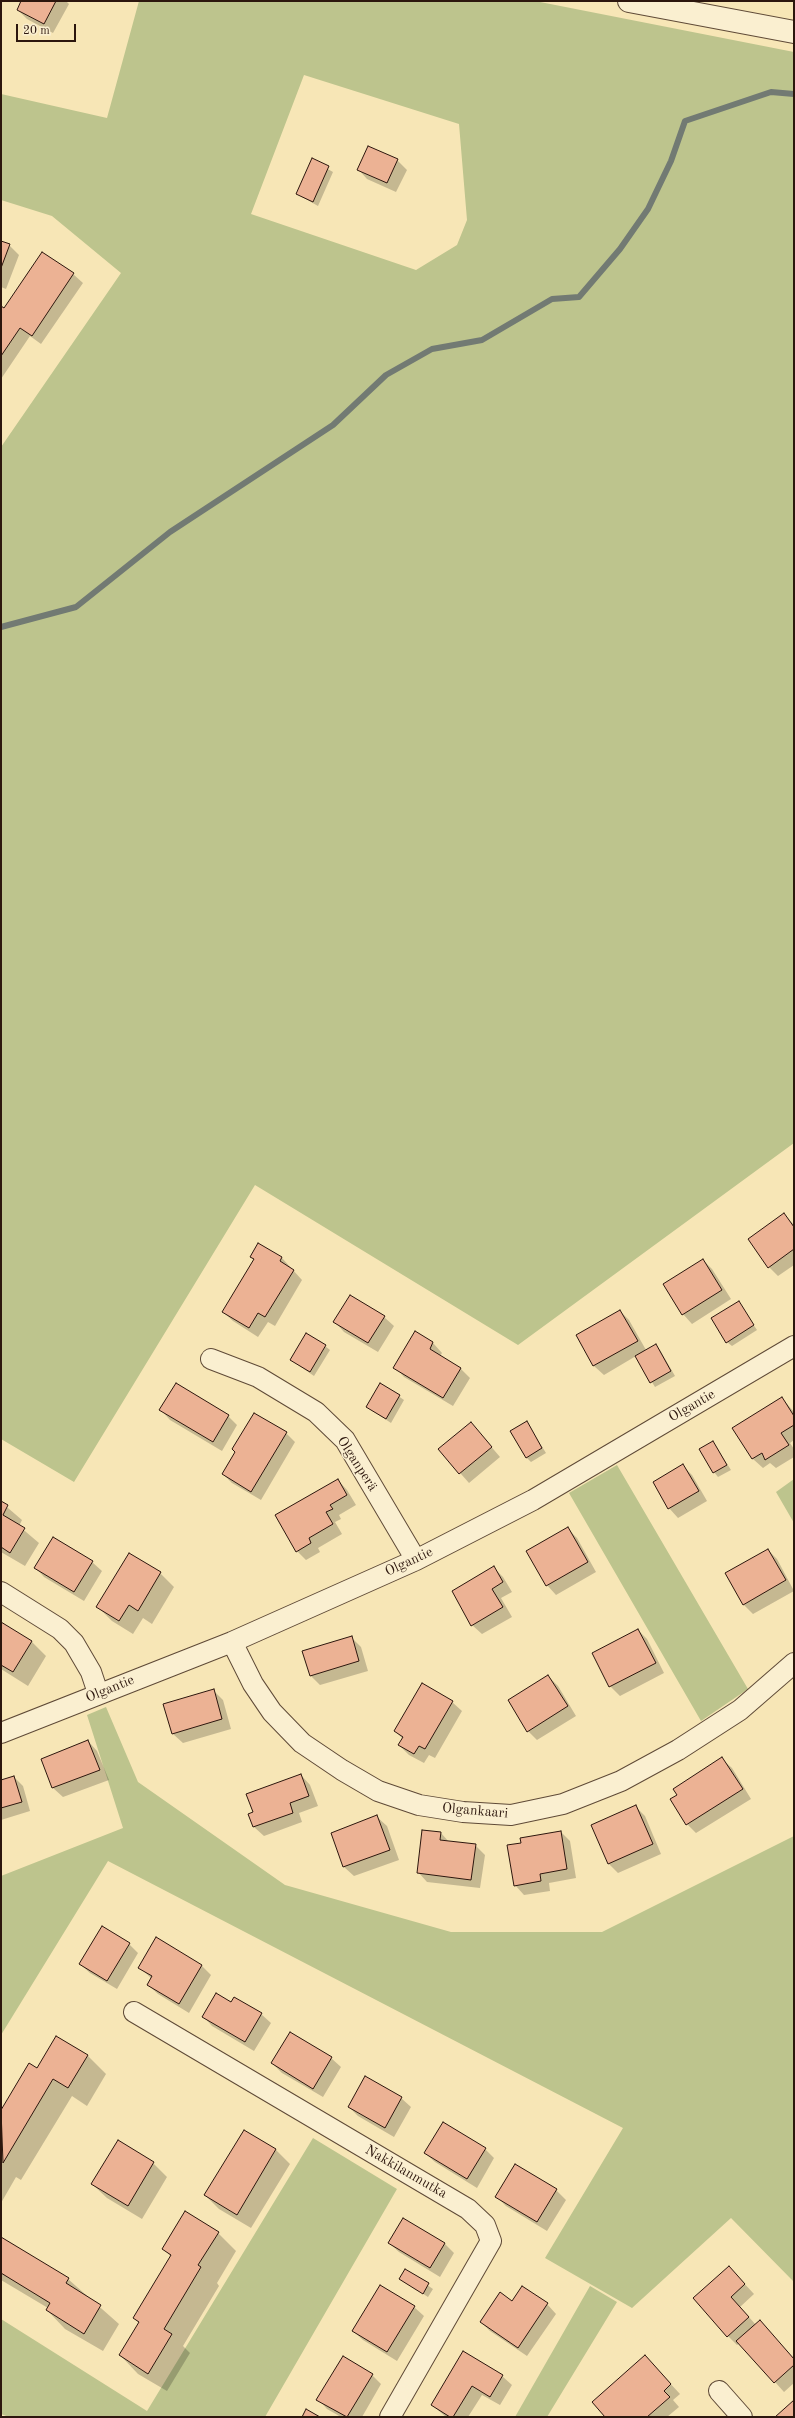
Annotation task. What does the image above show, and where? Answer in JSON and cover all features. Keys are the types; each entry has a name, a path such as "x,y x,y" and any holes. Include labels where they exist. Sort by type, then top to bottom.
{"street":[{"path":"629,1 794,32"},
{"name":"Olgantie","path":"1,1734 98,1693 232,1642 416,1560 533,1500 794,1346"},
{"name":"Olganperä","path":"211,1359 258,1377 316,1412 340,1435 416,1560"},
{"path":"1,1592 60,1629 74,1643 91,1672 98,1693"},
{"name":"Olgankaari","path":"232,1642 253,1684 272,1712 302,1743 342,1770 378,1791 419,1805 463,1812 511,1815 563,1804 621,1781 678,1750 740,1710 794,1663"},
{"name":"Nakkilanmutka","path":"134,2012 468,2209 485,2224 491,2241 390,2417"},
{"path":"719,2391 742,2417"}],"green space":[{"path":"139,1 535,1 794,52 794,1143 518,1345 255,1185 74,1482 1,1439 1,447 121,273 52,216 1,200 1,94 107,118","holes":["304,75 459,124 467,220 457,245 416,270 251,214"]},
{"path":"617,1465 748,1689 701,1721 569,1493"},
{"path":"794,1479 794,1523 776,1492"},
{"path":"106,1707 138,1782 285,1885 451,1932 602,1932 794,1836 794,2282 731,2218 632,2308 545,2258 623,2128 108,1861 1,2035 1,1876 123,1828 87,1715"},
{"path":"313,2138 397,2189 265,2417 9,2417 1,2414 1,2319 147,2411"},
{"path":"590,2286 617,2302 547,2417 515,2417"}],"building":[{"path":"21,1 56,1 44,24 17,10"},
{"path":"368,146 398,159 387,183 357,170"},
{"path":"312,158 329,166 313,202 296,194"},
{"path":"1,241 10,244 1,268"},
{"path":"42,252 74,273 32,336 20,328 1,356 1,306 4,308"},
{"path":"784,1213 794,1227 794,1249 768,1268 748,1239"},
{"path":"258,1243 282,1257 280,1261 294,1270 265,1317 258,1313 249,1328 222,1312 254,1259 250,1257"},
{"path":"703,1259 722,1290 682,1315 663,1284"},
{"path":"350,1295 385,1316 368,1343 333,1322"},
{"path":"739,1301 754,1325 726,1343 711,1318"},
{"path":"620,1310 638,1341 593,1366 576,1335"},
{"path":"415,1331 433,1342 430,1349 461,1368 443,1398 393,1368"},
{"path":"306,1333 326,1345 310,1372 290,1360"},
{"path":"656,1344 671,1371 650,1383 635,1356"},
{"path":"176,1383 229,1415 213,1442 159,1410"},
{"path":"380,1383 400,1395 386,1419 366,1407"},
{"path":"782,1397 794,1416 794,1425 781,1433 789,1445 765,1460 762,1453 752,1459 732,1428"},
{"path":"254,1413 287,1432 251,1492 222,1474 235,1452 232,1449"},
{"path":"527,1421 542,1448 526,1458 510,1431"},
{"path":"471,1422 492,1447 459,1474 438,1449"},
{"path":"713,1441 727,1465 713,1473 699,1449"},
{"path":"683,1464 699,1491 668,1509 653,1482"},
{"path":"338,1479 347,1495 330,1505 333,1509 326,1512 333,1524 309,1538 311,1543 296,1552 275,1515"},
{"path":"1,1501 8,1505 3,1515 25,1528 10,1553 1,1547"},
{"path":"568,1527 588,1562 546,1586 526,1551"},
{"path":"53,1537 93,1561 74,1592 34,1568"},
{"path":"768,1549 786,1580 743,1605 725,1573"},
{"path":"129,1553 161,1572 138,1611 129,1605 119,1621 96,1607"},
{"path":"494,1566 503,1582 492,1589 503,1607 471,1626 452,1591"},
{"path":"1,1622 32,1641 13,1672 1,1665"},
{"path":"638,1629 656,1663 609,1687 592,1653"},
{"path":"352,1636 359,1661 310,1676 302,1651"},
{"path":"548,1675 568,1706 527,1732 508,1700"},
{"path":"422,1683 453,1701 425,1749 419,1746 414,1754 398,1745 403,1737 394,1731"},
{"path":"214,1689 222,1719 172,1734 163,1704"},
{"path":"88,1740 100,1770 52,1788 41,1759"},
{"path":"722,1757 743,1789 686,1825 670,1799 677,1795 673,1789"},
{"path":"301,1774 309,1796 290,1803 293,1813 253,1827 248,1814 253,1812 246,1794"},
{"path":"14,1776 22,1802 1,1808 1,1780"},
{"path":"636,1805 653,1844 608,1864 591,1825"},
{"path":"377,1815 390,1850 343,1867 331,1833"},
{"path":"422,1830 441,1832 440,1840 476,1844 471,1880 417,1873"},
{"path":"561,1831 567,1869 540,1874 541,1881 514,1886 507,1845 521,1843 520,1838"},
{"path":"102,1926 130,1943 107,1981 79,1964"},
{"path":"156,1937 202,1965 179,2004 147,1985 152,1976 138,1968"},
{"path":"216,1993 231,2002 234,1997 262,2013 245,2042 202,2017"},
{"path":"290,2032 332,2057 313,2089 271,2063"},
{"path":"56,2036 88,2055 68,2088 53,2079 3,2163 1,2110 29,2063 37,2068"},
{"path":"365,2076 402,2097 385,2128 348,2107"},
{"path":"443,2122 486,2148 467,2179 424,2153"},
{"path":"244,2130 276,2149 237,2215 204,2195"},
{"path":"118,2140 154,2162 128,2206 91,2184"},
{"path":"515,2164 557,2189 537,2222 495,2197"},
{"path":"185,2211 219,2232 198,2265 201,2267 164,2329 172,2334 148,2374 119,2355 139,2322 133,2318 171,2255 162,2249"},
{"path":"403,2218 445,2243 430,2268 388,2243"},
{"path":"1,2237 69,2278 66,2283 101,2305 84,2334 46,2310 50,2303 1,2273"},
{"path":"729,2266 745,2284 731,2297 749,2317 727,2337 693,2298"},
{"path":"405,2269 429,2283 423,2294 399,2279"},
{"path":"380,2285 415,2306 387,2352 352,2331"},
{"path":"522,2286 548,2303 518,2348 480,2322 500,2292 512,2301"},
{"path":"760,2320 794,2359 794,2365 774,2383 736,2341"},
{"path":"463,2351 503,2375 490,2397 472,2386 453,2417 450,2417 431,2405"},
{"path":"645,2355 671,2384 664,2391 670,2397 647,2417 605,2417 592,2402"},
{"path":"343,2356 373,2374 347,2417 316,2400"},
{"path":"794,2400 794,2417 775,2417"},
{"path":"306,2409 320,2417 302,2417"}],"waterway":[{"path":"1,627 76,607 170,532 333,425 386,375 432,349 482,340 552,299 579,297 620,249 648,209 671,161 685,121 771,92 794,94"}]}
